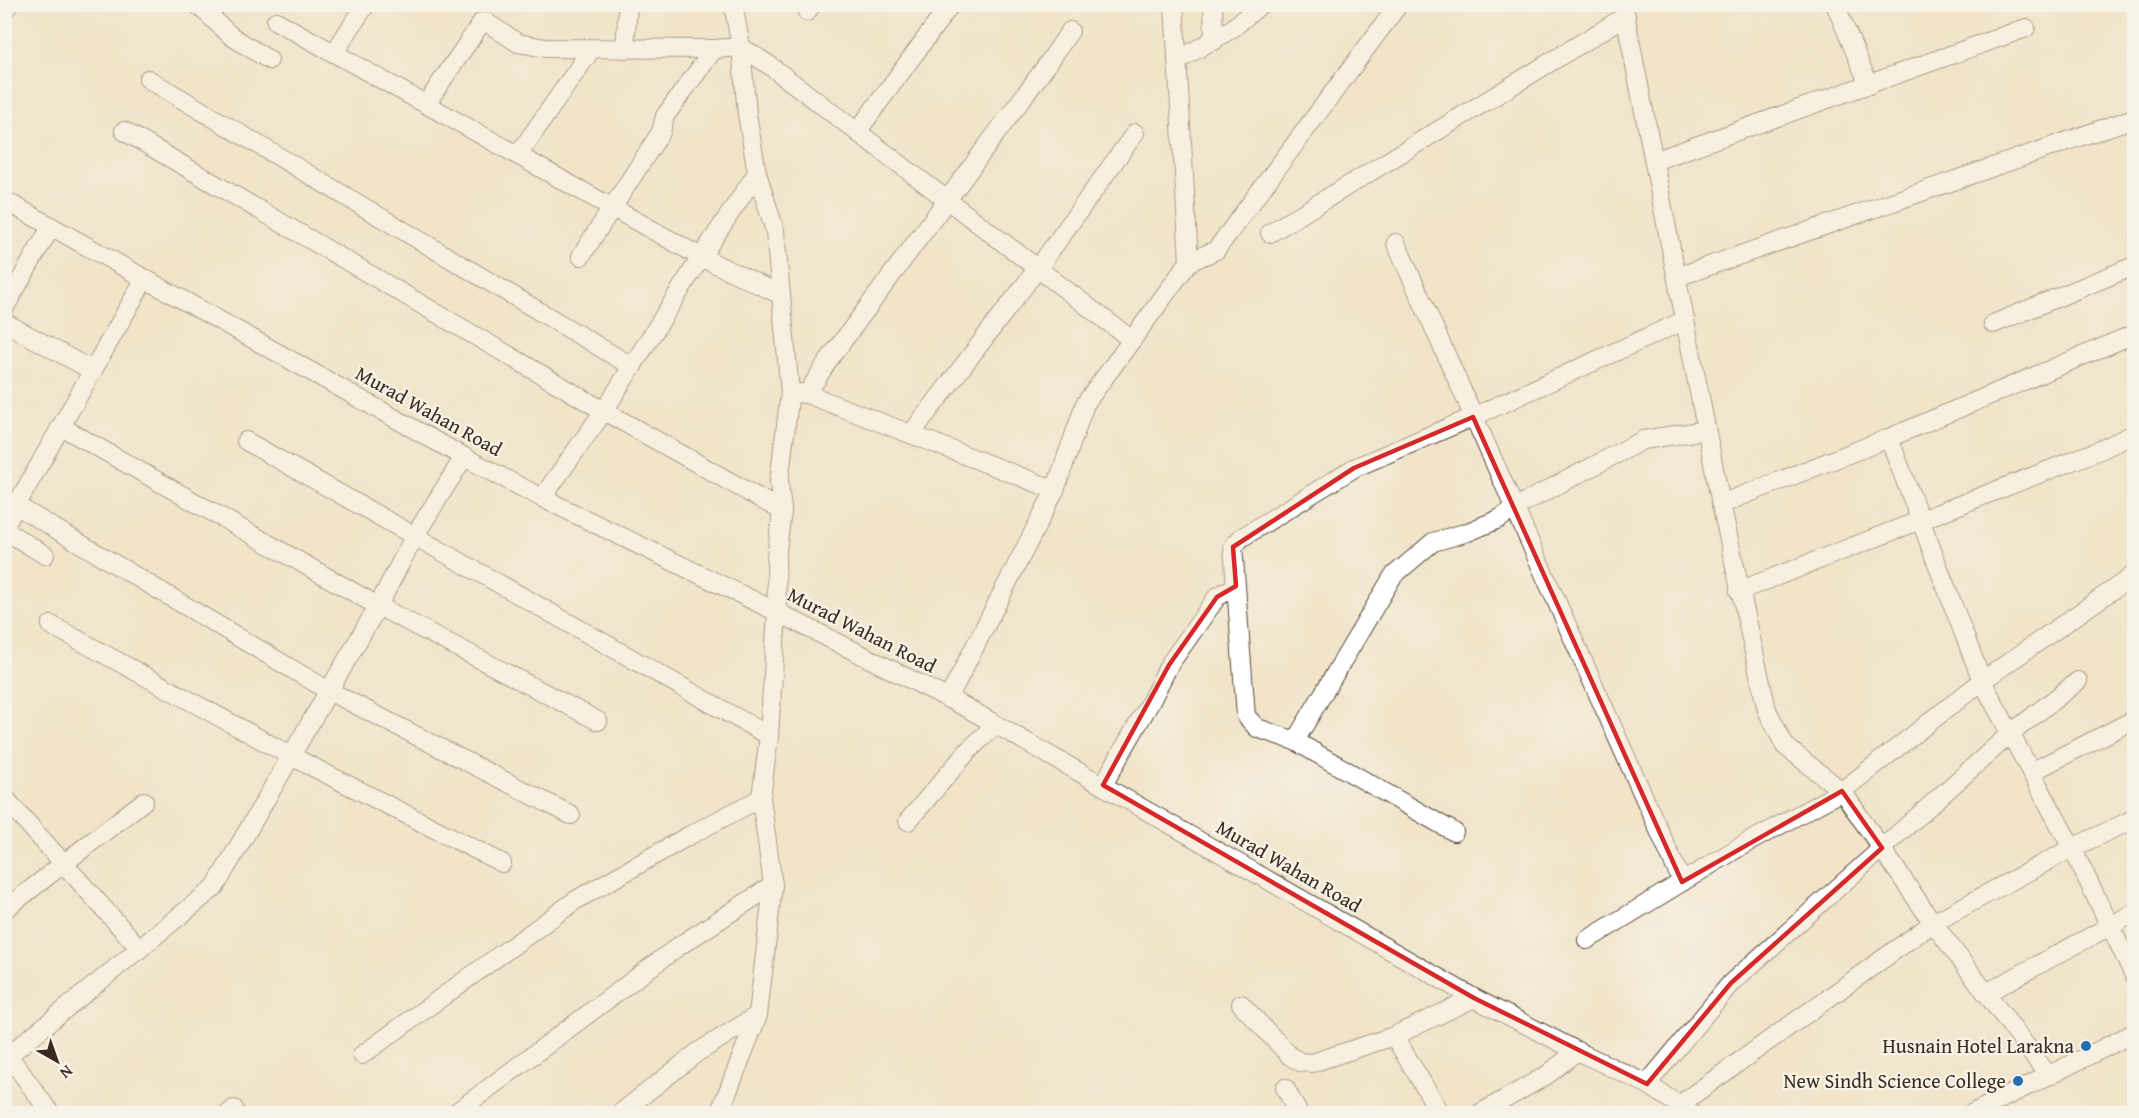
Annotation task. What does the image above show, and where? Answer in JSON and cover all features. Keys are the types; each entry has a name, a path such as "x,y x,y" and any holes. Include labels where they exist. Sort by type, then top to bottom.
{"street":[{"path":"4,11 9,4"},
{"path":"197,4 231,36 269,60"},
{"path":"334,53 366,4"},
{"path":"625,50 628,4"},
{"path":"719,1113 758,1015 773,885 761,798 770,736 777,612 776,558 782,511 779,482 798,393 781,296 775,231 758,172 747,114 741,46 733,4"},
{"path":"857,132 951,4"},
{"path":"1174,4 1189,262"},
{"path":"1213,4 1214,41"},
{"path":"1177,61 1214,41 1261,4"},
{"path":"948,699 1056,490 1085,404 1189,262 1216,250 1399,4"},
{"path":"1835,4 1869,84"},
{"path":"1270,233 1625,10 1721,504 1767,710 1785,746 1842,791 1933,923 2048,1076"},
{"path":"276,21 701,257 781,296"},
{"path":"426,104 482,22 486,22 518,43 546,48 625,50 714,49 741,46 1132,340"},
{"path":"1654,161 2026,28"},
{"path":"798,393 828,361 1041,74 1070,31"},
{"path":"580,256 661,132 665,116 714,49"},
{"path":"518,155 591,50"},
{"path":"148,78 633,367"},
{"path":"1677,277 2134,118"},
{"path":"124,131 604,411 782,511"},
{"path":"911,434 1038,268 1135,133"},
{"path":"542,498 604,411 701,257 758,172"},
{"name":"Murad Wahan Road","path":"4,200 464,457 542,498 777,612 995,724 1474,998 1647,1084 1686,1109"},
{"path":"4,309 51,227"},
{"path":"1396,243 1682,882"},
{"path":"1993,324 2134,266"},
{"path":"45,555 4,529 144,280"},
{"path":"1454,832 1295,741 1257,728 1246,716 1233,547 1241,538 1354,468 1473,417 1685,320"},
{"path":"4,322 93,371"},
{"path":"1721,504 1889,438 2134,334"},
{"path":"798,393 1056,490"},
{"path":"62,427 378,606 598,721"},
{"path":"1295,741 1393,576 1433,542 1468,532 1499,519 1643,440 1706,430"},
{"path":"1739,591 2134,434"},
{"path":"1889,438 1982,681 2072,848 2134,975"},
{"path":"246,441 770,736"},
{"path":"51,1113 7,1057 215,887 378,606 414,537 464,457"},
{"path":"17,506 329,691 571,815"},
{"path":"1587,940 1738,848 1842,791 1982,681 2134,575"},
{"path":"1103,785 1169,665 1217,597 1236,586"},
{"path":"51,625 291,756 502,863"},
{"path":"1647,1084 1731,983 2010,734 2078,681"},
{"path":"2031,772 2134,720"},
{"path":"908,821 968,751 995,724"},
{"path":"4,797 140,949"},
{"path":"362,1055 576,900 690,835 761,798"},
{"path":"4,910 144,801"},
{"path":"1686,1109 1933,923 2072,848 2134,819"},
{"path":"454,1113 679,946 773,885"},
{"path":"1986,993 2134,913"},
{"path":"1241,1004 1290,1056 1300,1062 1312,1063 1394,1036 1474,998"},
{"path":"619,1113 698,1052 758,1015"},
{"path":"1971,1113 2134,1033"},
{"path":"1394,1036 1441,1113"},
{"path":"1479,1113 1546,1075 1577,1051"},
{"path":"1286,1088 1299,1113"}],"highlighted area":[{"path":"1473,417 1682,882 1842,791 1882,848 1731,983 1647,1084 1474,998 1103,785 1169,665 1217,597 1236,586 1233,547 1354,468"}],"place":[{"name":"Husnain Hotel Larakna","path":"2086,1046"},
{"name":"New Sindh Science College","path":"2018,1081"}]}
